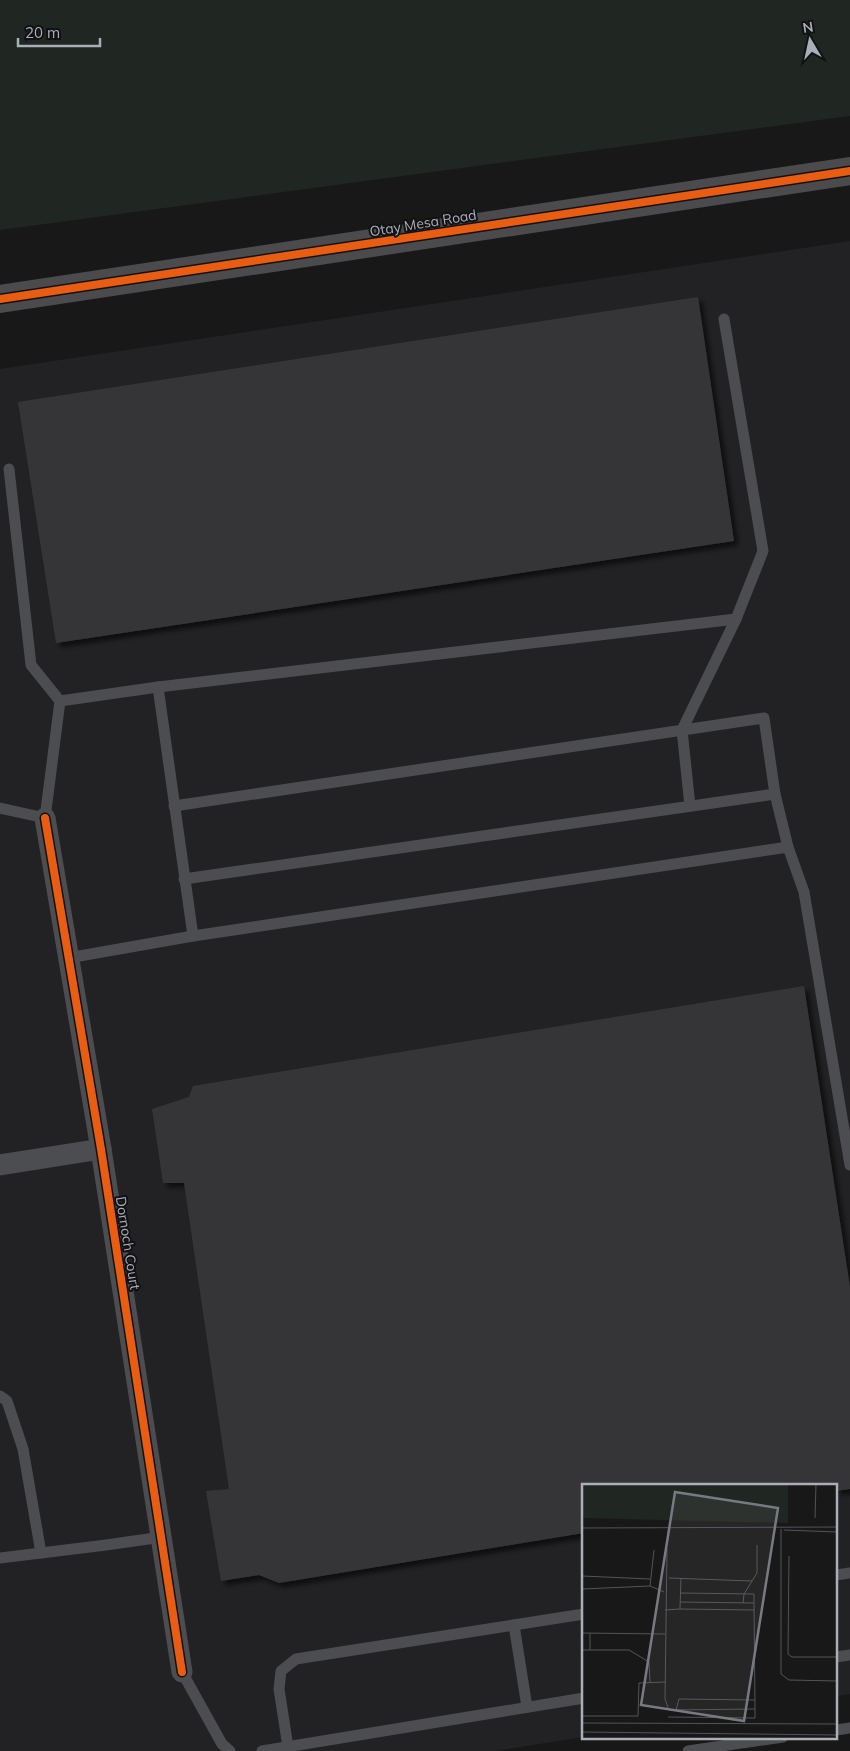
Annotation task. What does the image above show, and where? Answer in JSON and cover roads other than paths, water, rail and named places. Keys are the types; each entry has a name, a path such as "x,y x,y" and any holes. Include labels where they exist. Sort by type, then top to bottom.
{"main road":[{"name":"Otay Mesa Road","path":"0,300 850,171"}],"street":[{"name":"Dornoch Court","path":"45,818 101,1149 182,1672"},
{"path":"0,1165 101,1149"}],"lane":[{"path":"690,806 682,730 736,619 763,551 724,319"},
{"path":"0,808 45,818 60,701 31,665 9,469"},
{"path":"60,701 158,687 736,619"},
{"path":"158,687 193,936"},
{"path":"174,806 764,718 775,794 788,847 804,892 850,1165"},
{"path":"184,879 775,794"},
{"path":"68,958 193,936 788,847"},
{"path":"0,1396 7,1401 23,1449 41,1553"},
{"path":"0,1558 162,1537"},
{"path":"288,1747 279,1689 281,1671 296,1658 582,1614"},
{"path":"514,1625 527,1708"},
{"path":"182,1672 222,1744 230,1751"},
{"path":"262,1751 582,1698"},
{"path":"688,1751 776,1738"}]}
